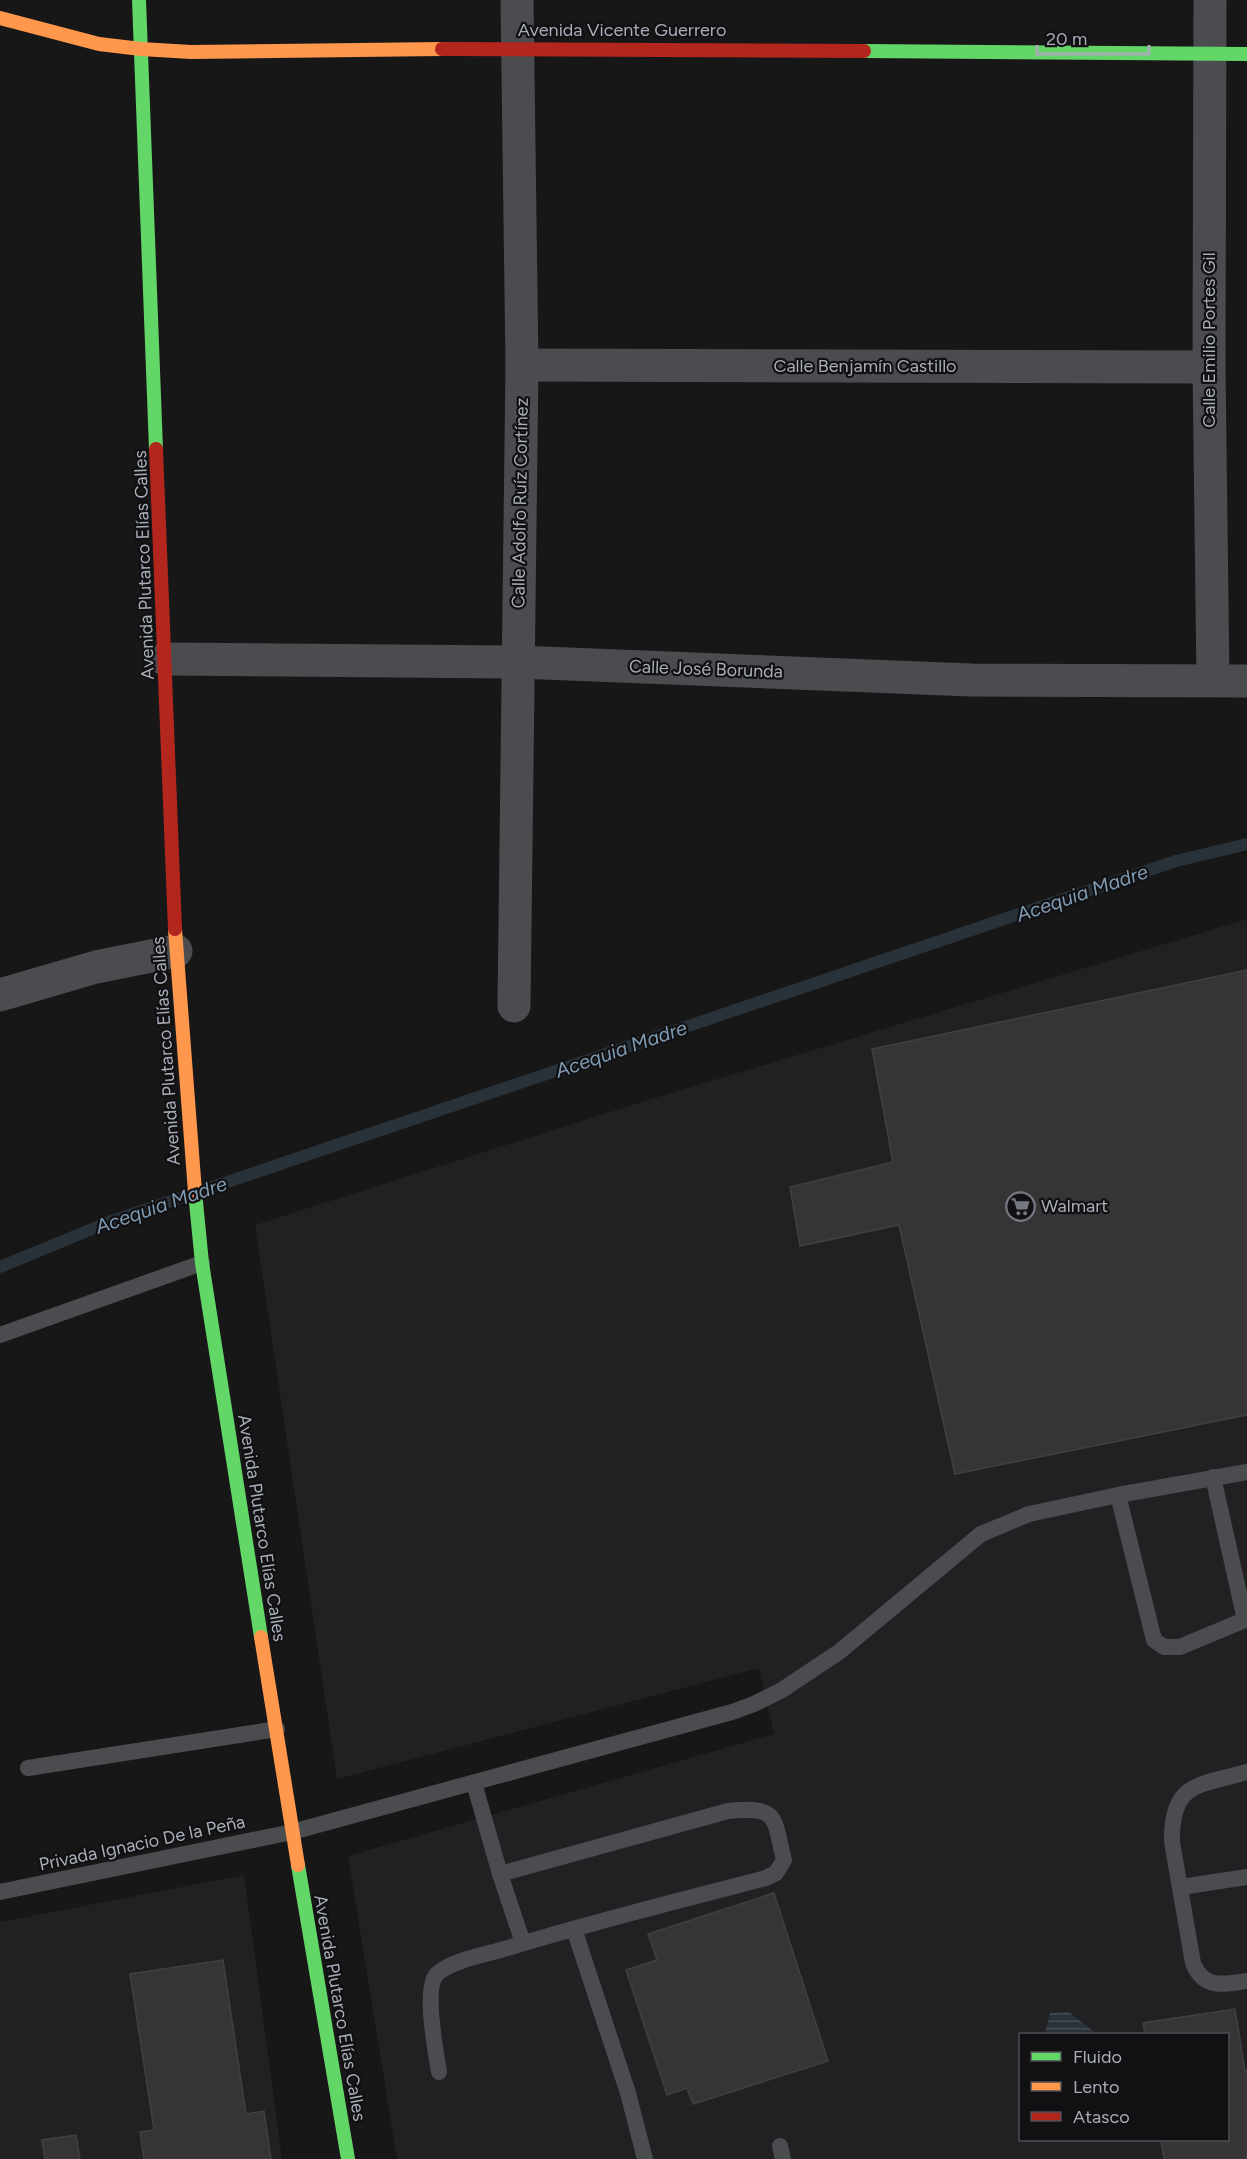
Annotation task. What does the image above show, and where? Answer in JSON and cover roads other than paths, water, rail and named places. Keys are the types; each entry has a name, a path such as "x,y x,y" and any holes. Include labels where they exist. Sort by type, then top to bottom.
{"main road":[{"name":"Avenida Plutarco Elías Calles","path":"139,0 176,951 192,1166 200,1226 202,1263 292,1832 348,2159"},
{"name":"Avenida Vicente Guerrero","path":"0,18 99,44 191,52 517,48 1247,54"}],"street":[{"name":"Calle Adolfo Ruíz Cortínez","path":"514,1006 522,365 517,0"},
{"name":"Calle Emilio Portes Gil","path":"1210,0 1209,367 1213,680"},
{"name":"Calle Benjamín Castillo","path":"522,365 1209,367"},
{"name":"Calle José Borunda","path":"165,659 518,662 972,680 1247,681"},
{"path":"0,995 96,967 176,951"}],"lane":[{"path":"0,1335 202,1263"},
{"name":"Privada Ignacio De la Peña","path":"0,1892 292,1832 732,1712 782,1690 839,1652 981,1534 1029,1514 1118,1495 1247,1472"},
{"path":"1118,1495 1155,1640 1164,1647 1180,1647 1246,1619 1213,1477"},
{"path":"28,1768 277,1729"},
{"path":"1247,1772 1197,1787 1184,1794 1177,1804 1172,1823 1172,1842 1193,1963 1198,1974 1206,1981 1221,1984 1247,1981"},
{"path":"474,1783 523,1943"},
{"path":"439,2072 431,2001 431,1986 436,1974 451,1965 523,1943 766,1878 776,1873 784,1860 773,1818 764,1810 749,1809 728,1811 500,1874"},
{"path":"1181,1887 1247,1878"},
{"path":"574,1929 628,2092 645,2159"}],"waterway":[{"name":"Acequia Madre","path":"0,1267 109,1222 1176,861 1247,844"}],"place":[{"name":"Walmart","path":"1020,1206"}]}
